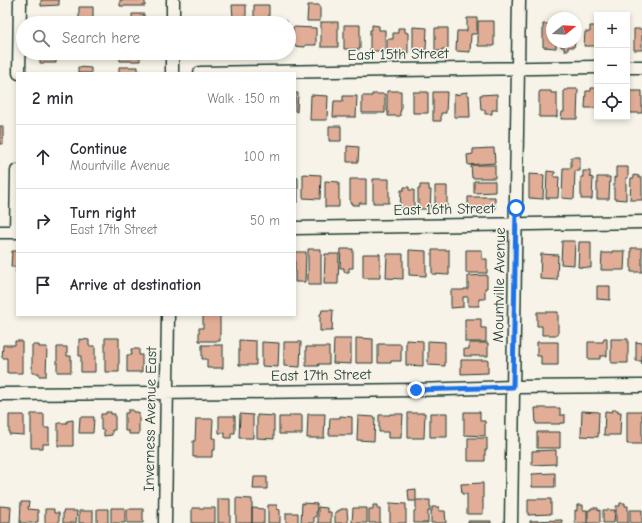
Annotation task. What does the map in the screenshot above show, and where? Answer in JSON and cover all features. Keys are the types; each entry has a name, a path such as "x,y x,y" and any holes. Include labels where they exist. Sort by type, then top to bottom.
{"street":[{"path":"20,0 20,16"},
{"path":"173,0 173,16"},
{"name":"Mountville Avenue","path":"511,523 519,0"},
{"path":"18,60 18,72"},
{"path":"172,60 172,72"},
{"path":"630,67 642,66"},
{"name":"East 15th Street","path":"264,72 594,67"},
{"name":"East 16th Street","path":"296,228 642,222"},
{"path":"0,232 16,232"},
{"name":"Inverness Avenue East","path":"165,523 168,316"},
{"name":"East 17th Street","path":"0,394 642,386"}],"building":[{"path":"41,0 59,0 59,5 41,6"},
{"path":"120,0 145,0 145,6 120,6"},
{"path":"232,5 246,5 246,16 233,16"},
{"path":"254,5 269,5 269,16 254,16"},
{"path":"308,5 320,5 320,21 307,21"},
{"path":"79,7 93,7 93,16 79,16"},
{"path":"132,14 144,14 144,16 132,16"},
{"path":"467,18 477,18 477,34 471,34 470,52 456,51 457,31 467,31"},
{"path":"478,21 494,21 494,46 478,46"},
{"path":"321,22 338,22 338,47 321,47"},
{"path":"543,24 546,24 546,47 543,47"},
{"path":"344,25 360,25 360,49 344,49"},
{"path":"372,25 379,26 379,30 385,30 385,51 370,51 370,30 372,30"},
{"path":"590,26 594,26 594,46 584,46 585,32 590,32"},
{"path":"296,27 316,28 316,45 305,45 305,47 296,46"},
{"path":"413,27 427,28 426,50 413,50"},
{"path":"398,28 405,28 405,32 408,33 408,53 404,53 404,56 395,56 395,52 387,52 387,39 393,39 393,33 398,33"},
{"path":"435,28 448,28 448,49 435,51"},
{"path":"634,29 642,29 642,50 634,50"},
{"path":"40,60 56,60 56,63 40,63"},
{"path":"120,60 140,60 140,61"},
{"path":"78,67 91,68 91,72 78,72"},
{"path":"119,67 138,67 138,71 141,71 141,72 119,72"},
{"path":"591,88 594,88 594,108 585,108 586,91 591,91"},
{"path":"578,89 577,119 561,119 562,112 564,112 564,90"},
{"path":"387,91 401,91 400,116 388,116"},
{"path":"540,91 551,91 551,93 557,93 557,117 539,117"},
{"path":"630,91 642,91 642,113 630,113"},
{"path":"413,92 428,92 428,113 413,113"},
{"path":"433,92 447,92 446,113 441,113 441,121 433,121"},
{"path":"467,92 467,95 469,95 470,117 454,117 454,95"},
{"path":"296,93 298,93 297,112"},
{"path":"372,94 385,94 385,113 362,113 362,96 372,96"},
{"path":"497,94 497,110 492,110 492,114 485,114 485,110 481,110 480,95"},
{"path":"311,95 328,96 327,120 310,120"},
{"path":"343,96 357,96 356,117 333,117 334,101 343,101"},
{"path":"0,126 3,126 3,144 0,144"},
{"path":"329,126 341,126 341,141 329,141"},
{"path":"347,146 359,147 358,162 347,162"},
{"path":"494,148 495,163 468,165 467,155 473,154 473,149"},
{"path":"571,157 580,157 580,171 575,171 574,199 562,198 563,168 571,168"},
{"path":"471,165 495,165 495,178 472,178"},
{"path":"616,167 628,167 628,178 626,178 626,200 614,199 614,177 616,178"},
{"path":"547,171 555,172 554,177 559,177 558,198 546,198"},
{"path":"583,171 590,171 590,177 593,178 592,199 581,199 581,177 583,177"},
{"path":"303,174 321,175 320,199 303,198"},
{"path":"529,174 544,175 543,199 529,198"},
{"path":"634,175 642,178 642,200 630,200 631,178 634,178"},
{"path":"296,177 298,178 298,202 296,202"},
{"path":"597,177 610,177 609,199 597,199"},
{"path":"350,179 366,179 366,203 352,205 352,203 350,203"},
{"path":"373,179 389,179 389,203 373,203"},
{"path":"325,181 339,182 339,207 325,207"},
{"path":"474,181 495,181 495,192 474,193"},
{"path":"420,185 429,185 429,190 431,190 430,209 418,209 418,189 420,189"},
{"path":"435,186 447,186 447,209 435,209"},
{"path":"404,187 409,187 409,190 414,190 414,209 400,208 401,190 404,190"},
{"path":"468,197 495,197 495,210 470,210 470,206 468,206"},
{"path":"562,241 575,241 574,265 561,264"},
{"path":"579,242 591,242 591,268 578,267"},
{"path":"631,248 642,248 642,272 631,272"},
{"path":"308,249 321,249 321,285 308,285"},
{"path":"341,249 353,249 353,268 349,268 349,272 344,272 344,268 340,268"},
{"path":"409,250 426,251 426,276 409,275"},
{"path":"432,250 449,250 449,275 432,274"},
{"path":"466,250 482,250 482,259 487,259 487,273 466,273"},
{"path":"12,251 16,251 16,267 11,267"},
{"path":"612,251 625,251 624,270 601,270 602,253 612,253"},
{"path":"296,252 306,252 305,282 296,282"},
{"path":"325,254 339,254 338,284 324,284"},
{"path":"363,254 380,254 380,278 363,278"},
{"path":"387,254 403,254 403,279 386,278"},
{"path":"541,254 558,255 557,280 540,279"},
{"path":"487,275 485,299 479,299 479,306 468,306 468,297 463,297 463,307 451,308 451,290 468,289 468,276"},
{"path":"597,286 610,286 610,300 597,299"},
{"path":"322,310 333,310 332,331 320,331 320,314"},
{"path":"537,312 558,312 558,335 542,335 542,326 537,326"},
{"path":"203,316 220,316 220,341 199,341 199,328 203,328"},
{"path":"465,319 481,319 481,328 486,328 486,342 465,342"},
{"path":"105,338 119,338 119,372 105,372"},
{"path":"356,338 373,339 373,363 356,363"},
{"path":"604,338 607,338 607,356 600,356 600,359 588,359 588,342 603,342"},
{"path":"79,339 89,340 89,346 95,346 95,372 81,372"},
{"path":"334,339 351,339 351,364 333,363"},
{"path":"611,339 628,339 628,363 611,363"},
{"path":"239,340 256,341 256,365 239,365"},
{"path":"406,340 423,341 423,366 406,365"},
{"path":"15,341 22,341 22,373 7,373 7,358 2,358 3,345 15,345"},
{"path":"428,341 445,342 445,366 428,365"},
{"path":"262,342 279,343 278,367 262,366"},
{"path":"284,342 301,342 300,367 284,366"},
{"path":"537,342 558,342 558,365 541,365 541,356 537,356"},
{"path":"636,342 642,343 642,361 636,361"},
{"path":"469,343 488,343 488,356 464,356 464,349 469,349"},
{"path":"378,344 401,344 401,361 378,363"},
{"path":"32,345 47,347 46,376 39,376 39,373 32,373"},
{"path":"202,345 223,345 223,368 207,368 207,359 202,359"},
{"path":"57,347 67,347 67,356 71,356 71,372 57,372"},
{"path":"306,347 329,347 329,364 306,366"},
{"path":"131,349 139,349 139,355 142,355 142,372 127,372 127,355 132,355"},
{"path":"461,360 488,360 488,373 461,374"},
{"path":"535,408 560,408 560,415 565,415 565,423 536,424"},
{"path":"128,410 133,410 133,412 139,413 139,434 129,434 129,431 125,431 125,413 128,413"},
{"path":"612,410 618,410 618,412 621,412 620,435 604,435 605,411 612,412"},
{"path":"582,411 599,412 598,437 581,436"},
{"path":"627,411 642,411 642,444 627,444"},
{"path":"106,412 115,414 115,430 112,430 112,435 104,436 104,430 101,430 101,414 106,414"},
{"path":"464,412 480,412 480,421 485,421 485,436 464,435"},
{"path":"408,413 425,413 424,438 408,438"},
{"path":"430,413 447,413 447,437 430,437"},
{"path":"31,414 44,414 44,428 49,428 49,444 43,444 43,448 31,448"},
{"path":"240,414 253,415 253,438 239,438"},
{"path":"308,414 325,414 324,438 307,438"},
{"path":"403,414 401,438 388,438 388,432 379,432 379,415"},
{"path":"9,415 24,415 24,435 9,434"},
{"path":"257,415 274,416 274,439 257,438"},
{"path":"290,415 302,415 302,434 279,434 279,417 290,417"},
{"path":"219,416 235,416 235,433 231,433 231,438 225,438 225,433 219,433"},
{"path":"340,416 352,417 352,435 329,435 330,418 340,418"},
{"path":"358,416 375,417 374,441 357,440"},
{"path":"80,417 94,417 93,433 79,433"},
{"path":"196,419 213,419 212,438 215,438 215,450 212,450 212,457 193,457 193,441 195,441"},
{"path":"73,420 73,446 58,446 58,423 67,423 67,421"},
{"path":"537,432 560,432 560,448 537,448"},
{"path":"468,438 487,438 485,461 468,461"},
{"path":"556,450 556,464 532,465 532,451"},
{"path":"555,473 555,487 532,487 532,474"},
{"path":"254,477 267,477 267,489 253,489"},
{"path":"483,483 483,514 467,514 467,494 462,494 461,484"},
{"path":"416,489 416,500 430,500 428,523 414,523 416,501 409,501 408,490"},
{"path":"236,498 252,499 252,523 236,523"},
{"path":"218,499 230,499 230,523 218,523"},
{"path":"528,499 551,499 551,514 528,515"},
{"path":"21,502 29,502 28,509 38,510 38,522 20,523"},
{"path":"302,503 317,504 314,523 301,523"},
{"path":"390,503 406,504 406,523 390,523"},
{"path":"620,503 625,503 625,506 628,506 628,523 616,523 616,506 620,506"},
{"path":"268,505 277,505 277,509 280,510 280,523 268,523"},
{"path":"373,505 377,505 377,509 380,509 380,523 369,523 369,509 373,509"},
{"path":"577,505 583,505 583,510 587,510 587,523 575,523 575,510 577,511"},
{"path":"0,506 11,507 10,523 0,523"},
{"path":"318,507 327,508 327,512 331,512 331,523 318,523"},
{"path":"432,507 439,507 439,511 445,511 446,523 431,523"},
{"path":"111,508 125,508 125,523 111,523"},
{"path":"192,508 215,508 215,523 192,523"},
{"path":"252,508 264,509 264,523 252,523"},
{"path":"353,508 367,508 367,523 352,523"},
{"path":"591,508 598,508 598,511 600,510 600,523 588,523 588,510 591,510"},
{"path":"45,509 54,509 54,513 59,513 59,523 45,523"},
{"path":"97,509 108,509 108,523 97,523"},
{"path":"127,509 143,509 143,523 127,523"},
{"path":"347,509 348,523 335,523 335,512 338,512 338,510"},
{"path":"603,510 615,510 614,523 603,523"},
{"path":"630,510 642,510 642,523 630,523"},
{"path":"63,511 77,511 76,523 63,523"},
{"path":"79,511 93,511 93,523 79,523"},
{"path":"286,513 298,513 298,523 286,523"},
{"path":"562,520 562,523 530,523 530,521"},
{"path":"468,521 491,521 491,523 468,523"}],"route":[{"path":"416,390 513,387 516,208"}]}
